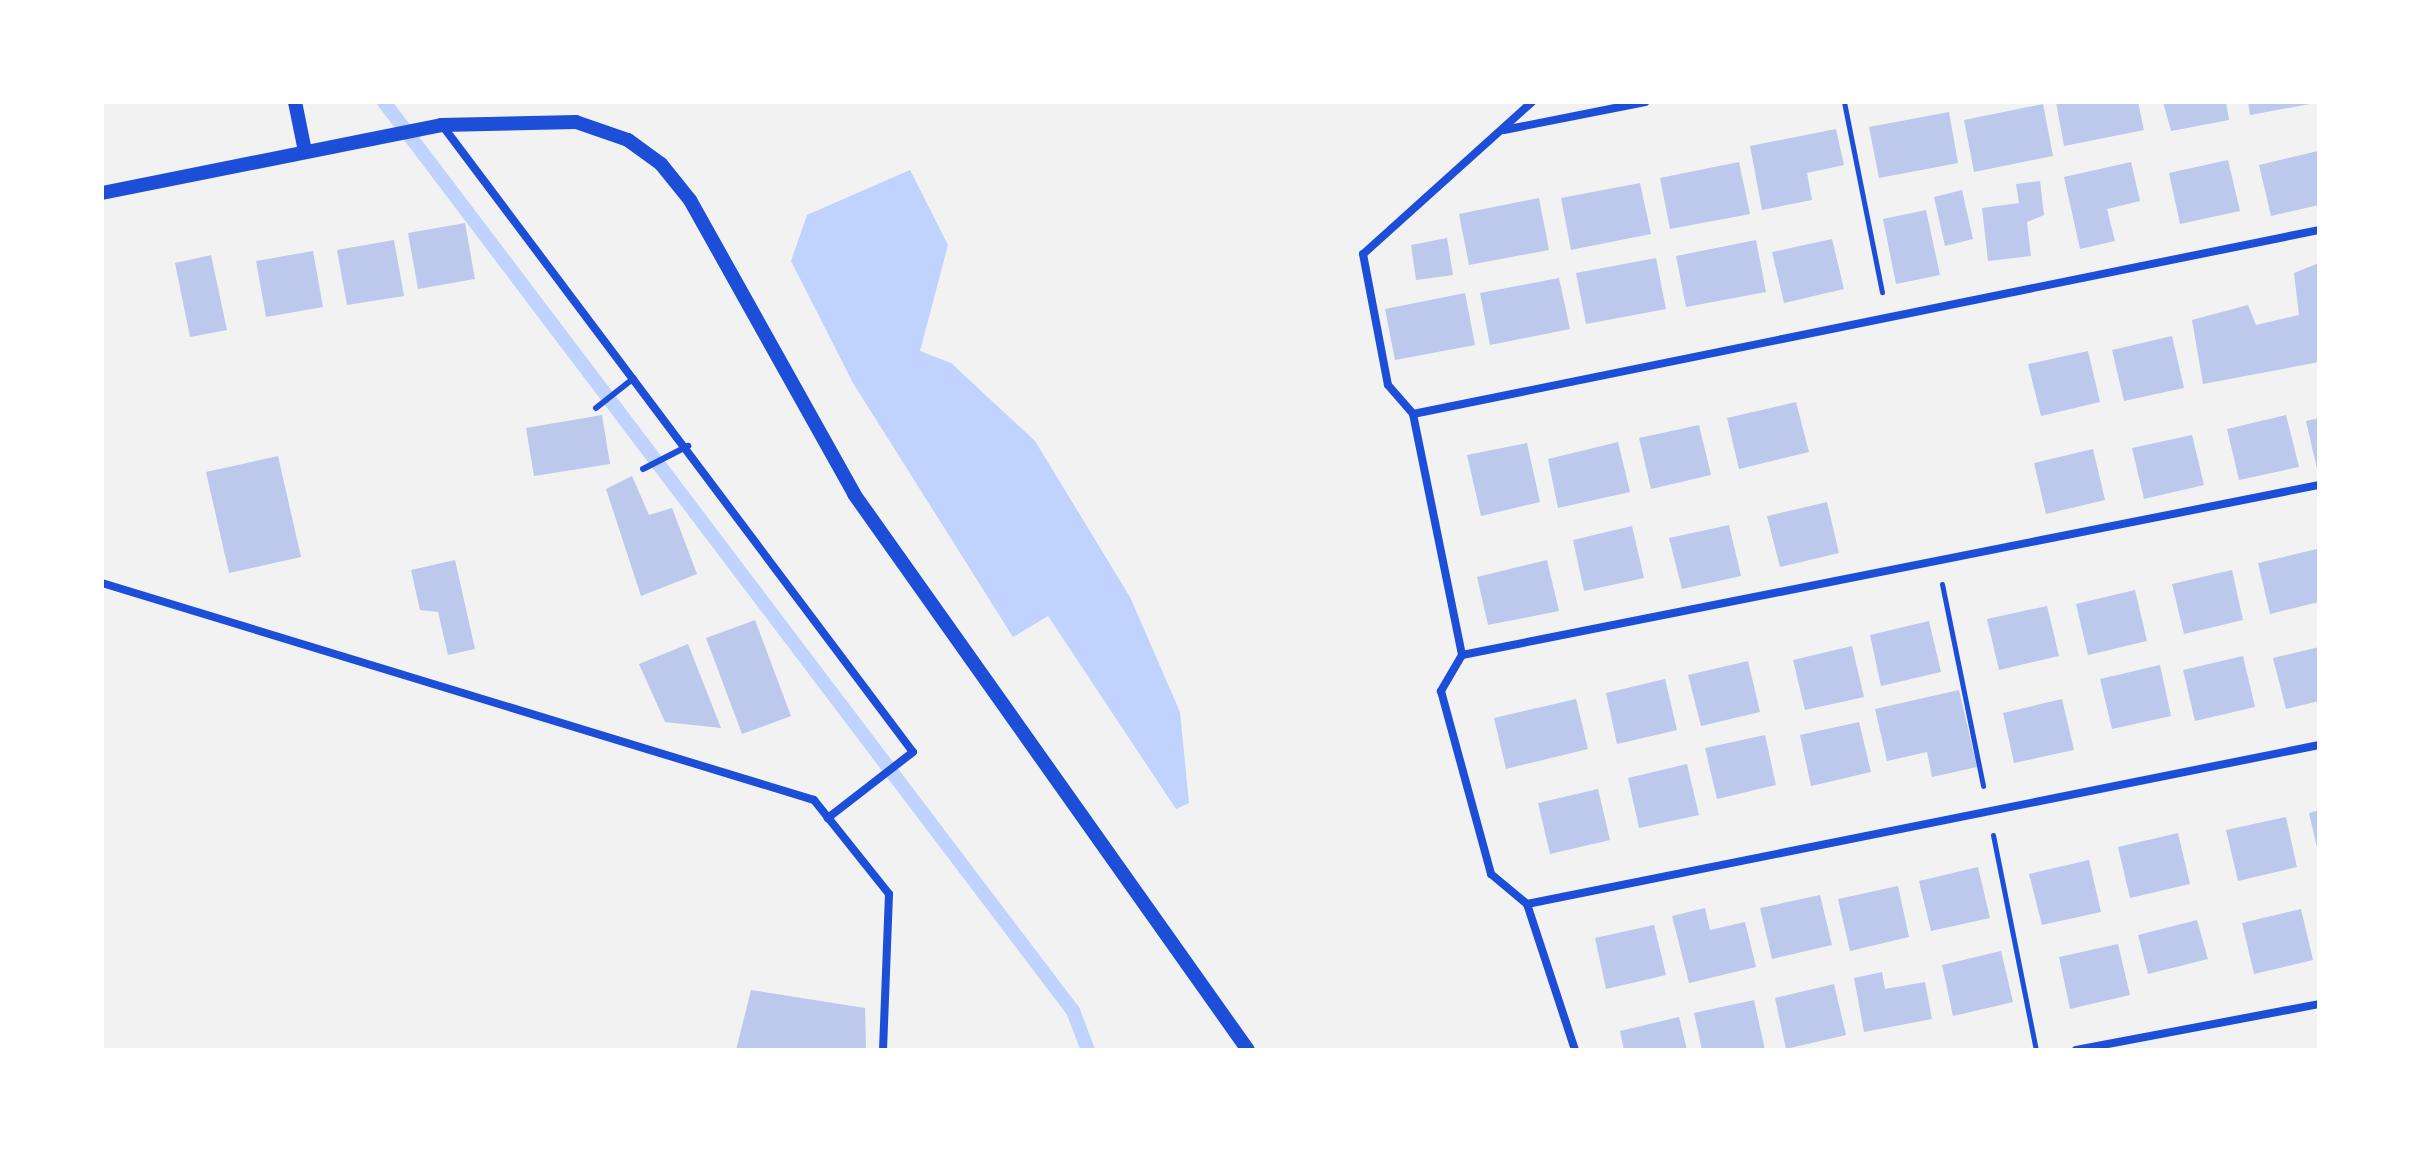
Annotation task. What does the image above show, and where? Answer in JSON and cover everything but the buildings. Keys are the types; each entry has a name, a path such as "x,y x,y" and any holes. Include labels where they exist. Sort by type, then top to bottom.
{"street":[{"path":"295,102 305,151"},
{"path":"1532,102 1363,254 1388,385 1413,414 1462,655 1441,691 1491,874 1527,904 1575,1050"},
{"path":"1501,130 1645,102"},
{"path":"102,193 441,125 576,122 628,140 661,164 690,200 854,494 1248,1050"},
{"path":"441,125 688,446 913,752 828,818"},
{"path":"1413,414 2319,230"},
{"path":"1462,655 2319,485"},
{"path":"102,583 814,800 889,894 883,1050"},
{"path":"1527,904 2319,745"},
{"path":"2076,1050 2319,1004"}],"lane":[{"path":"596,408 634,378"},
{"path":"643,469 688,446"}],"path":[{"path":"1844,102 1886,317"}],"water":[{"path":"910,170 948,245 920,351 951,363 1035,441 1130,597 1180,712 1189,803 1176,809 1048,616 1013,637 853,383 791,261 807,215"}],"waterway":[{"path":"384,102 1073,1011 1088,1050"}]}
